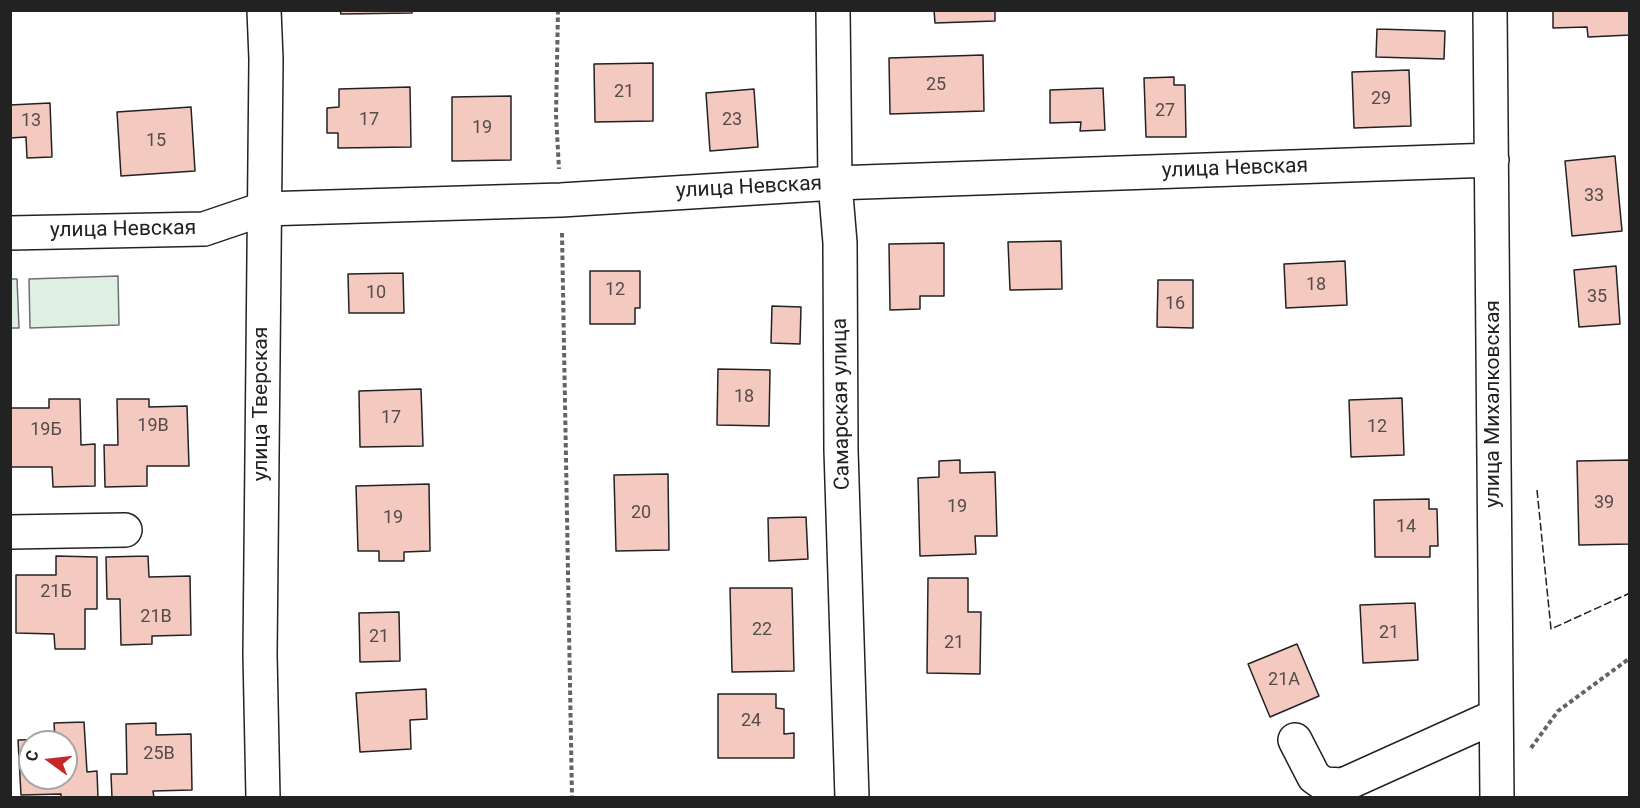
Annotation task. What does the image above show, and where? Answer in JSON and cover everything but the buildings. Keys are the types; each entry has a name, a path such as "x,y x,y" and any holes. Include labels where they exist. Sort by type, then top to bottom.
{"street":[{"name":"улица Тверская","path":"263,798 260,654 266,59 264,10"},
{"name":"Самарская улица","path":"833,10 835,183 840,243 841,450 852,798"},
{"name":"улица Михалковская","path":"1490,10 1497,796"},
{"name":"улица Невская","path":"10,233 204,229 263,209 561,200 835,183 1492,160"},
{"path":"10,532 125,530"},
{"path":"1295,740 1314,777 1324,784 1336,786 1371,773 1496,716"}],"path":[{"path":"558,10 556,115 561,200 572,798"},
{"path":"1497,796 1558,711 1629,658"}],"green space":[{"path":"118,276 119,325 30,328 29,279"},
{"path":"11,279 17,279 19,328 11,328"}],"fence":[{"path":"1537,490 1551,629 1630,593"}]}
